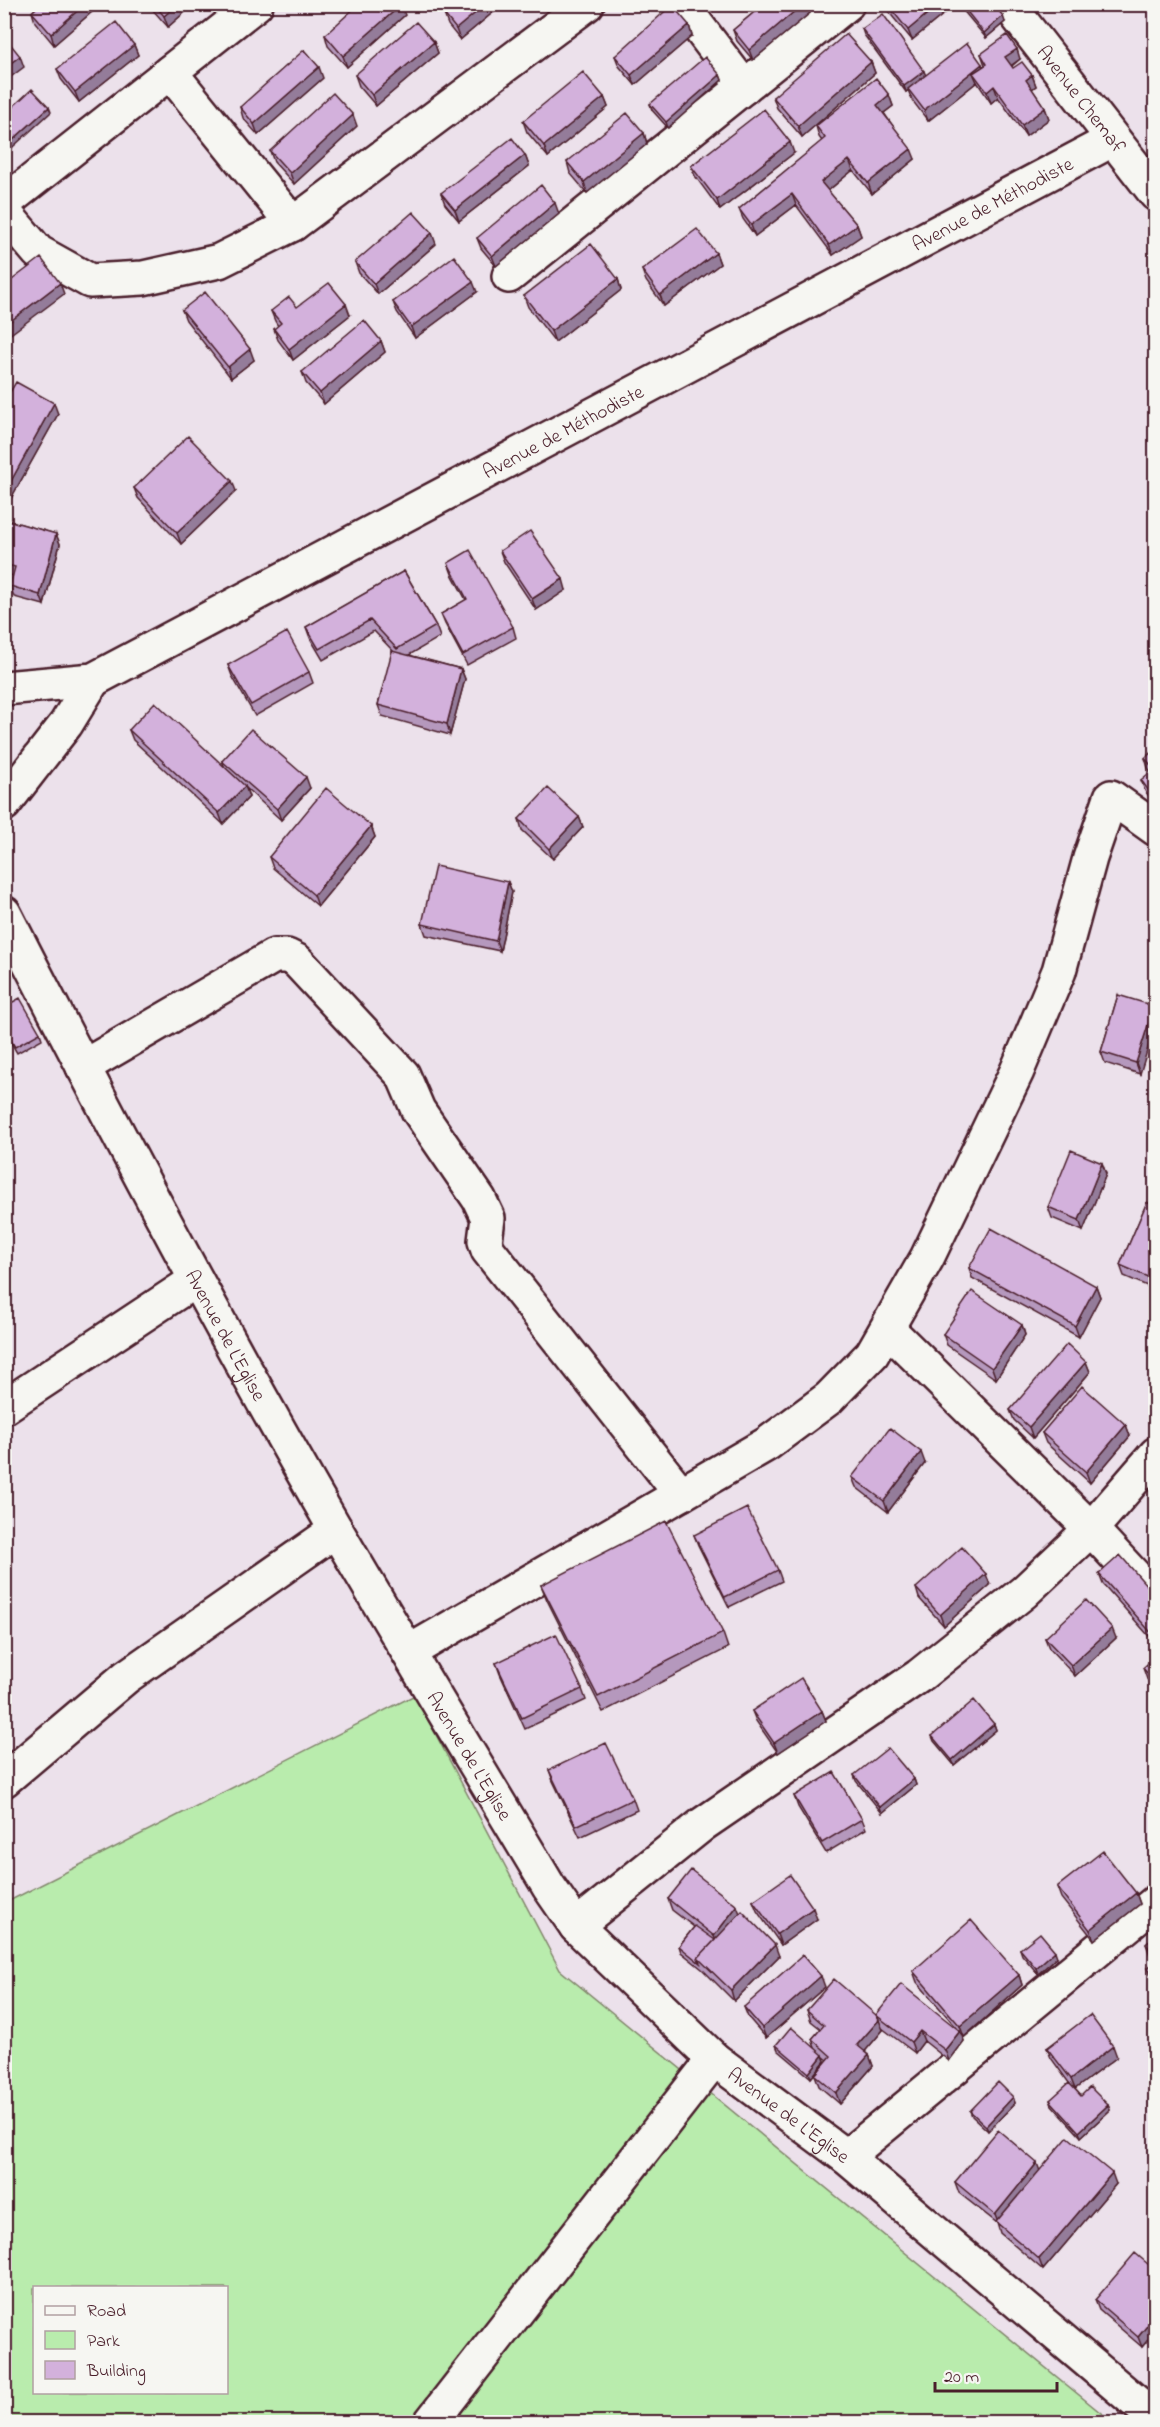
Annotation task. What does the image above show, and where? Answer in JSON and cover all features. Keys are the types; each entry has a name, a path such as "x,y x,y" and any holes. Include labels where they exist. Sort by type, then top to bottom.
{"street":[{"path":"4,203 256,4"},
{"path":"4,212 38,252 90,281 142,278 219,261 293,225 587,4"},
{"path":"681,4 744,87"},
{"path":"509,276 847,4"},
{"name":"Avenue Chemaf","path":"1008,4 1155,194"},
{"path":"170,72 293,225"},
{"name":"Avenue de Méthodiste","path":"4,688 93,680 1113,140"},
{"path":"4,804 66,723 93,680"},
{"path":"409,1652 767,1444 829,1398 872,1354 927,1258 1017,1071 1055,981 1111,797 1155,829"},
{"name":"Avenue de L'Eglise","path":"4,913 82,1067 196,1280 336,1530 549,1887 576,1926 714,2059 846,2157 1155,2419"},
{"path":"82,1067 274,956 287,956 297,961 403,1075 418,1110 479,1200 488,1218 485,1242 488,1250 681,1494"},
{"path":"4,1407 196,1280"},
{"path":"888,1329 1091,1529 1155,1599"},
{"path":"576,1926 703,1824 919,1676 1024,1592 1091,1529 1155,1454"},
{"path":"4,1780 126,1677 336,1530"},
{"path":"846,2157 1155,1902"},
{"path":"431,2422 714,2059"}],"green space":[{"path":"415,1695 560,1970 1112,2422 5,2422 5,1903"}],"building":[{"path":"40,4 85,4 51,34 32,12"},
{"path":"154,4 178,4 164,16"},
{"path":"359,4 401,5 343,56 325,35"},
{"path":"455,4 486,4 456,29 444,14"},
{"path":"764,4 803,4 749,50 733,30"},
{"path":"887,4 939,4 908,30"},
{"path":"961,4 993,4 1003,16 984,33"},
{"path":"672,5 689,25 631,75 615,56"},
{"path":"883,14 924,71 904,86 862,29"},
{"path":"116,22 134,45 75,92 57,69"},
{"path":"416,22 434,42 372,95 355,75"},
{"path":"846,34 871,62 798,126 773,97"},
{"path":"1007,35 1017,49 1005,57 1013,68 1022,62 1032,75 1026,80 1045,108 1022,125 994,86 987,92 973,73 987,64 981,54"},
{"path":"4,36 20,56 4,68"},
{"path":"967,43 982,64 924,110 908,89"},
{"path":"304,50 319,67 254,124 240,107"},
{"path":"705,57 720,75 666,122 650,104"},
{"path":"583,72 604,97 544,146 523,121"},
{"path":"876,78 889,95 877,105 911,149 868,183 849,160 821,182 857,225 829,245 792,194 751,225 739,209 825,138 816,126"},
{"path":"32,89 49,107 4,148 4,115"},
{"path":"333,93 353,115 290,173 270,151"},
{"path":"764,109 790,142 717,200 691,166"},
{"path":"627,113 644,133 584,182 567,162"},
{"path":"512,138 525,155 455,210 441,193"},
{"path":"541,185 555,203 492,256 477,238"},
{"path":"413,212 432,233 374,284 355,262"},
{"path":"697,229 716,253 660,295 642,270"},
{"path":"591,244 618,279 551,331 524,296"},
{"path":"454,256 473,282 411,327 393,302"},
{"path":"41,258 60,283 4,326 4,286"},
{"path":"329,283 346,304 289,349 274,329 281,323 271,311 289,297 297,307"},
{"path":"205,292 250,349 228,367 182,310"},
{"path":"364,320 381,341 320,393 302,372"},
{"path":"16,382 54,403 6,490 4,489 4,402"},
{"path":"188,436 232,481 177,533 134,488"},
{"path":"4,519 56,534 40,595 10,586 15,567 4,564"},
{"path":"530,531 563,579 532,599 500,551"},
{"path":"470,550 513,627 463,655 441,614 467,599 448,563"},
{"path":"404,571 436,626 397,649 370,620 319,649 306,627"},
{"path":"287,632 309,672 251,705 228,665"},
{"path":"392,651 461,669 447,724 378,705"},
{"path":"155,702 245,786 219,813 129,730"},
{"path":"251,729 306,777 277,809 222,761"},
{"path":"1155,749 1155,799 1141,780 1154,769 1145,758"},
{"path":"326,788 371,826 314,895 269,857"},
{"path":"548,788 579,817 549,849 519,819"},
{"path":"435,866 508,882 496,941 422,924"},
{"path":"1118,995 1154,1006 1136,1063 1101,1052"},
{"path":"20,998 40,1033 15,1047 4,1029 4,1007"},
{"path":"1071,1150 1102,1163 1079,1220 1048,1207"},
{"path":"1147,1202 1155,1206 1155,1265 1150,1278 1120,1265"},
{"path":"991,1228 1096,1286 1075,1326 969,1268"},
{"path":"972,1291 1022,1325 992,1368 943,1334"},
{"path":"1067,1344 1086,1362 1029,1427 1010,1410"},
{"path":"1082,1386 1126,1425 1086,1472 1042,1433"},
{"path":"890,1428 921,1452 884,1501 852,1477"},
{"path":"747,1508 778,1570 725,1597 694,1535"},
{"path":"666,1521 723,1633 598,1697 541,1585"},
{"path":"962,1547 986,1574 940,1615 916,1588"},
{"path":"1120,1555 1155,1595 1155,1637 1099,1574"},
{"path":"1086,1600 1112,1628 1071,1665 1045,1638"},
{"path":"556,1634 582,1689 522,1718 496,1663"},
{"path":"1155,1658 1155,1682 1143,1668"},
{"path":"801,1678 822,1711 774,1743 752,1711"},
{"path":"974,1700 994,1724 952,1760 932,1736"},
{"path":"606,1743 633,1799 576,1826 549,1770"},
{"path":"888,1748 914,1779 880,1807 854,1775"},
{"path":"834,1772 862,1819 822,1843 794,1796"},
{"path":"1103,1851 1136,1893 1090,1930 1057,1887"},
{"path":"691,1870 737,1906 714,1936 668,1899"},
{"path":"790,1875 813,1908 777,1934 753,1901"},
{"path":"742,1911 775,1945 731,1990 698,1958"},
{"path":"971,1920 1019,1975 960,2026 913,1971"},
{"path":"695,1926 715,1940 698,1958 700,1963 679,1946"},
{"path":"1040,1933 1055,1951 1036,1968 1020,1949"},
{"path":"1155,1936 1155,1955 1146,1944"},
{"path":"803,1955 821,1976 762,2028 744,2007"},
{"path":"1155,1961 1155,1976 1148,1968"},
{"path":"834,1979 879,2020 857,2045 869,2055 836,2093 815,2075 831,2056 812,2039 824,2025 807,2010"},
{"path":"901,1984 960,2031 945,2050 920,2031 911,2042 876,2015"},
{"path":"1090,2015 1113,2046 1071,2079 1047,2048"},
{"path":"791,2027 823,2055 809,2073 776,2045"},
{"path":"998,2082 1013,2097 986,2126 970,2111"},
{"path":"1069,2083 1081,2096 1090,2087 1108,2105 1079,2132 1050,2100"},
{"path":"998,2130 1037,2163 995,2215 955,2182"},
{"path":"1068,2137 1112,2173 1039,2259 996,2222"},
{"path":"1135,2253 1155,2270 1155,2316 1138,2337 1095,2300"}]}
